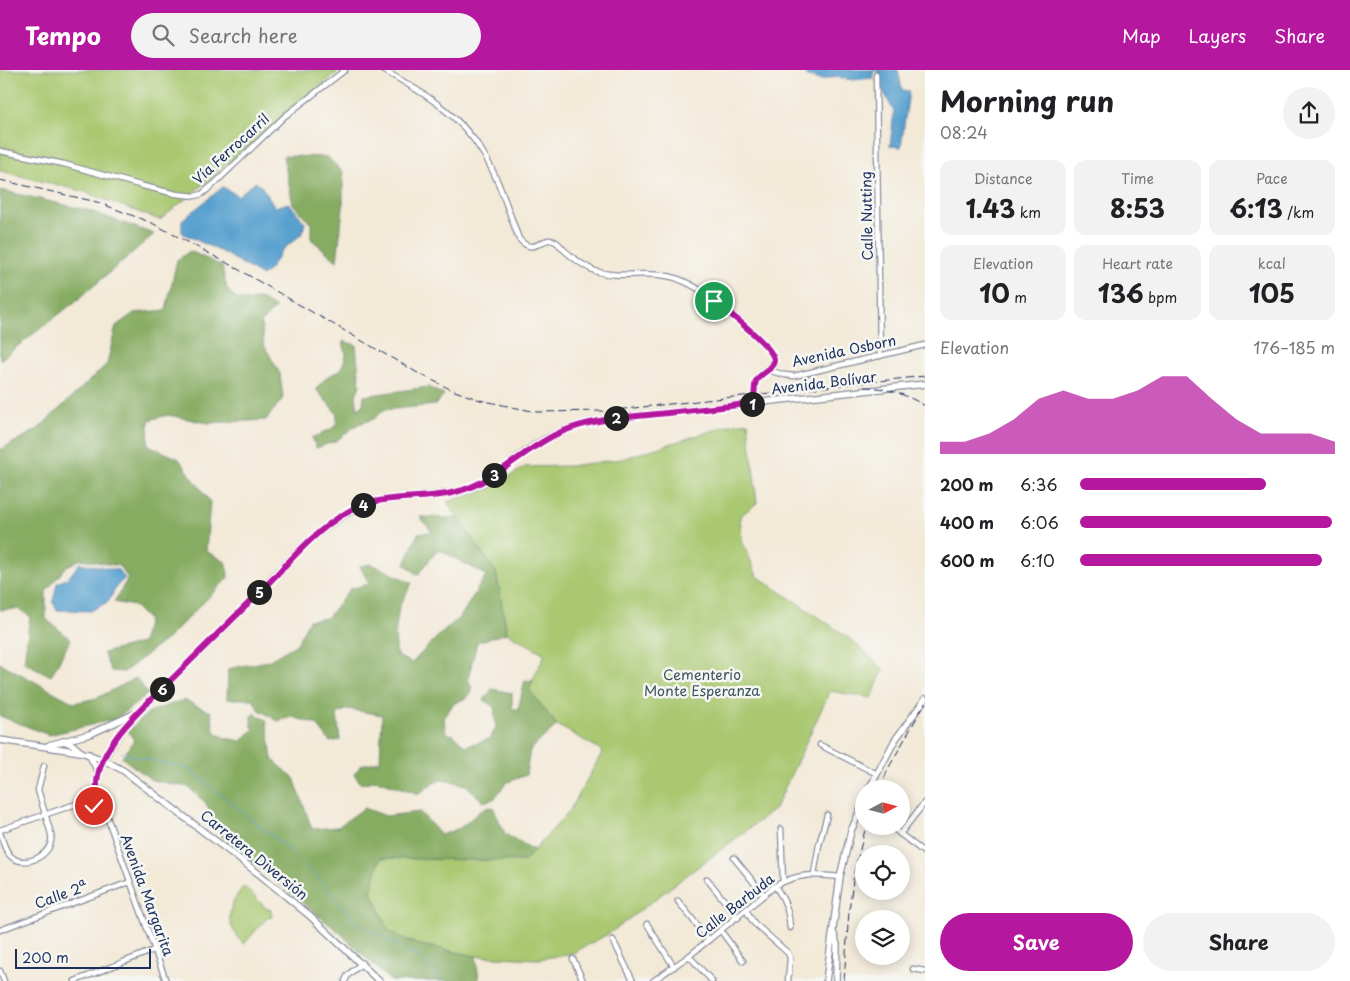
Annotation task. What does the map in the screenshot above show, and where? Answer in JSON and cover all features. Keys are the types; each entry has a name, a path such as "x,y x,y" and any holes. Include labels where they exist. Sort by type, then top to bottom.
{"main road":[{"name":"Avenida Bolívar","path":"104,760 120,732 138,712 316,534 349,512 374,502 457,492 480,484 541,441 579,425 610,419 925,384"},
{"path":"874,780 895,740 925,699"},
{"path":"0,740 46,745 97,731 138,712"},
{"path":"64,741 73,745 81,752"},
{"name":"Carretera Diversión","path":"46,745 89,754 104,760 145,785 311,917 380,981"},
{"path":"89,754 98,772"},
{"path":"826,981 840,878 851,831 855,823"},
{"path":"833,932 837,945 836,981"}],"street":[{"name":"Vía Ferrocarril","path":"0,152 64,164 143,186 176,194 195,196 202,194 214,184 284,116 346,70"},
{"path":"383,70 429,97 447,111 470,134 490,167 519,239 524,245 532,247 551,240 556,242 576,261 597,271 620,275 667,276 699,289 769,349 773,354 774,360 768,370 755,382 753,403"},
{"name":"Calle Nutting","path":"876,74 880,356"},
{"name":"Avenida Osborn","path":"768,370 794,376 925,345"},
{"path":"820,745 876,774"},
{"name":"Avenida Margarita","path":"104,760 98,772 97,789 166,981"},
{"path":"44,766 38,790 44,815 52,839 49,849 42,855 27,861 17,860 6,850 0,831 44,815 82,802 97,789"},
{"path":"82,802 94,806 106,815"},
{"path":"910,821 925,802"},
{"path":"814,874 827,815"},
{"path":"781,829 783,882"},
{"path":"901,835 925,853"},
{"path":"734,858 764,895"},
{"name":"Calle Barbuda","path":"653,981 738,918 775,886 802,875 814,874 840,878"},
{"path":"707,879 738,918"},
{"name":"Calle 2ª","path":"0,930 130,882"},
{"path":"775,886 789,912 790,928"},
{"path":"678,901 709,940"},
{"path":"746,910 754,923 788,953 790,958 788,981"},
{"path":"647,924 674,967"},
{"path":"721,931 743,961"},
{"path":"613,940 633,981"},
{"path":"75,981 154,950"},
{"path":"689,956 712,981"},
{"path":"573,959 583,981"},
{"path":"345,981 348,975 362,964"},
{"path":"913,969 925,971"},
{"path":"0,970 4,981"}],"green space":[{"path":"0,70 340,70 160,220 82,191 0,171"},
{"path":"283,156 327,157 343,172 343,208 337,261 311,239 311,224 293,204"},
{"path":"0,190 87,210 154,234 81,297 0,360"},
{"path":"190,251 222,266 227,289 238,300 261,299 276,308 261,323 264,345 280,374 283,398 266,420 208,423 168,415 149,420 148,445 179,459 210,502 206,551 227,563 228,578 169,637 124,672 111,671 103,653 142,643 148,620 134,606 114,602 128,578 119,566 81,559 67,566 46,591 46,619 71,639 51,676 24,662 30,616 18,609 0,610 0,450 38,429 107,364 116,326 134,313 166,310 177,260"},
{"path":"343,341 356,345 360,385 356,395 358,410 363,404 364,396 428,387 444,395 435,405 384,410 374,419 358,424 336,441 316,448 312,437 321,436 321,433 330,430 336,425 337,414 316,389 328,376 341,370 346,355"},
{"name":"Cementerio Monte Esperanza","path":"748,422 757,503 740,516 742,540 757,576 848,637 883,669 872,698 830,691 775,809 610,933 573,953 539,959 476,956 416,944 389,931 371,891 380,858 525,861 570,810 603,751 557,725 528,690 545,654 507,633 496,572 447,502 487,490 525,467 570,466 622,459 730,425"},
{"path":"420,517 457,518 496,572 507,633 477,642 468,679 472,688 468,697 453,704 444,719 446,733 454,735 465,746 490,739 496,727 494,707 484,700 492,689 512,693 512,708 518,710 525,680 533,681 529,690 557,725 530,750 526,775 506,783 494,799 483,802 466,785 443,779 430,785 419,794 377,780 361,784 354,774 361,765 380,761 382,715 347,709 337,714 340,740 330,742 317,724 292,717 278,721 258,709 253,699 227,699 228,669 268,661 297,644 309,620 327,618 350,589 369,584 360,566 372,564 412,583 399,607 395,635 397,656 412,663 461,616 486,575 438,549 418,575 405,564 418,533 432,532"},
{"path":"0,663 74,703 97,698 136,678 148,694 116,719 49,735 0,716"},
{"path":"184,700 211,712 214,731 225,738 241,741 254,729 251,716 254,713 266,720 272,759 294,778 312,829 338,827 364,808 386,816 420,812 441,835 460,828 484,808 493,807 505,834 534,850 525,861 380,858 371,891 389,931 416,944 476,956 479,981 391,981 340,933 223,838 206,803 188,787 152,780 122,758 134,740 128,731 149,712"},
{"path":"244,886 266,908 271,910 272,917 267,918 244,944 233,929 230,915 234,901"}],"water":[{"path":"804,70 898,70 902,90 909,91 901,147 890,146 894,112 879,83 879,71 873,71 873,78 853,80 836,77 821,80 807,77"},
{"path":"255,182 262,187 275,207 289,203 305,223 302,234 282,250 270,269 262,276 226,254 182,233 182,220 223,187 238,196"},
{"path":"80,563 118,570 125,578 116,587 109,601 91,611 57,610 53,602 57,583 68,578"}],"waterway":[{"path":"122,753 189,769 288,849 320,880 355,922 418,956 444,981"}],"railway":[{"path":"0,180 97,202 152,223 227,263 416,372 452,390 480,400 512,407 537,412 606,411 925,376"},
{"path":"864,387 896,392 925,406"},
{"path":"884,780 925,703"},
{"path":"844,981 854,873 864,835"}],"route":[{"path":"94,806 82,802 97,789 98,772 120,732 316,534 349,512 374,502 457,492 480,484 541,441 579,425 610,419 753,403 755,382 772,366 773,354 753,333 714,301"}]}
